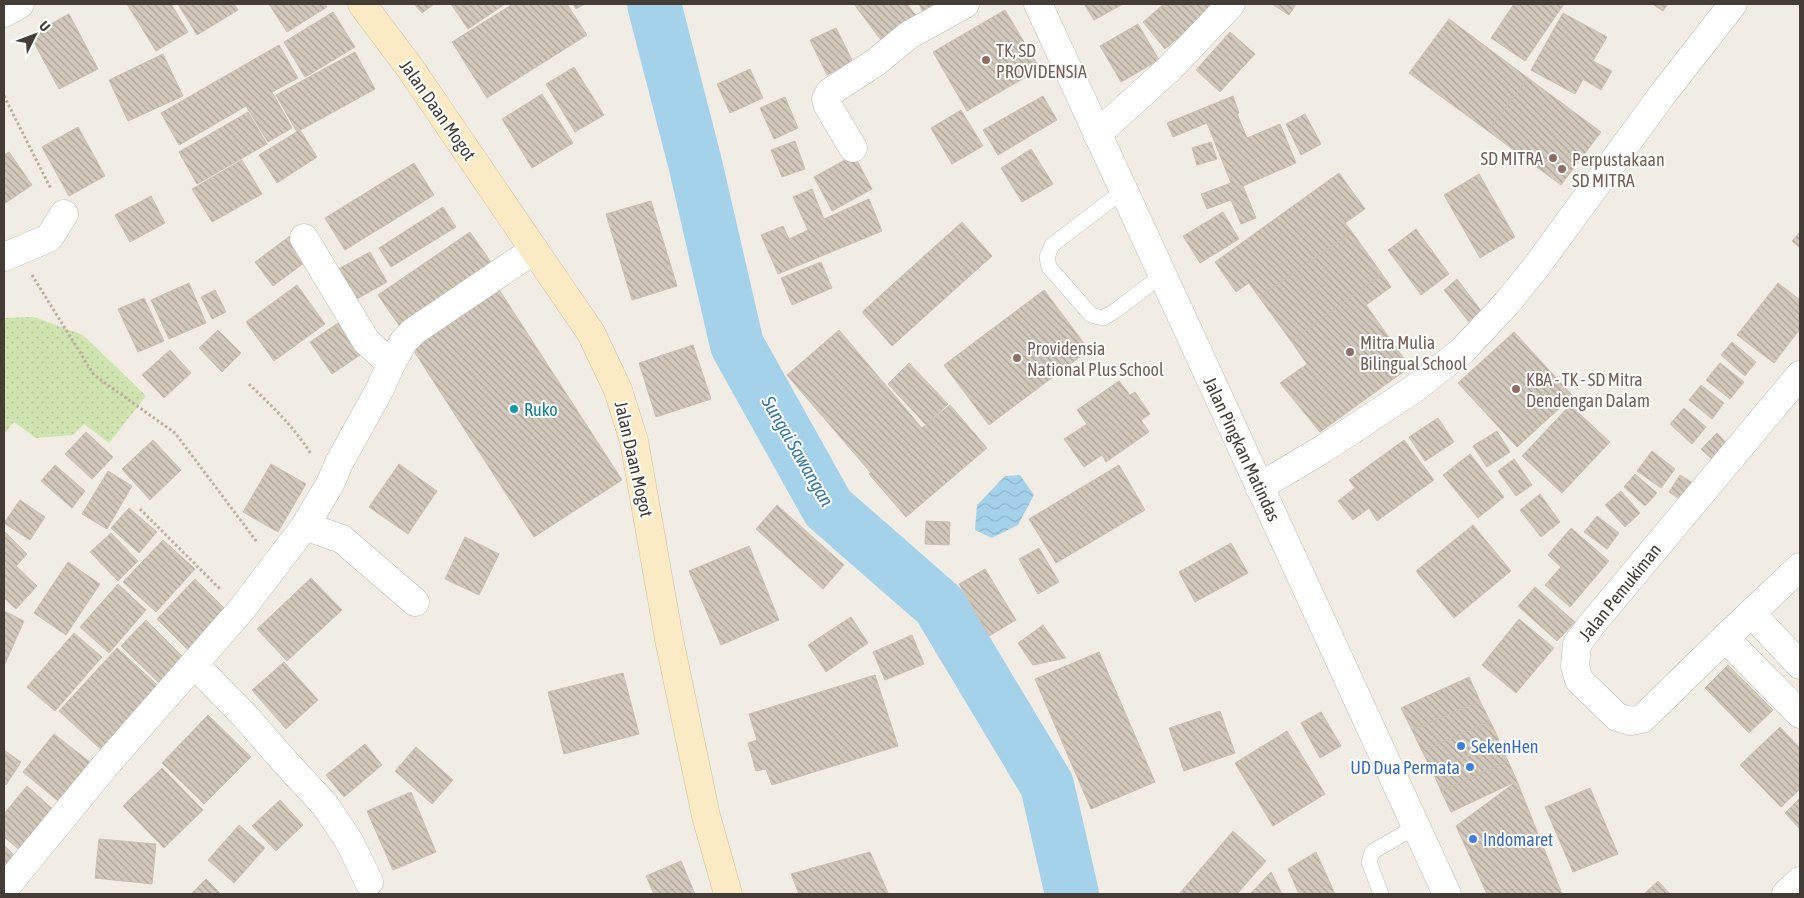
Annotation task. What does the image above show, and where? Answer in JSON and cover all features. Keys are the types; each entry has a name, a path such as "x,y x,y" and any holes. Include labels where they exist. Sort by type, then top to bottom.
{"main road":[{"name":"Jalan Daan Mogot","path":"362,4 410,68 591,333 621,399 634,442 670,639 706,816 728,894"}],"street":[{"path":"4,13 20,4"},
{"path":"854,148 828,106 826,100 830,92 876,62 908,36 964,4"},
{"name":"Jalan Pingkan Matindas","path":"1038,4 1447,894"},
{"path":"1098,134 1169,69 1232,4"},
{"path":"1260,487 1323,449 1414,389 1462,351 1536,267 1662,95 1733,4"},
{"path":"11,254 50,238 64,214"},
{"path":"304,238 366,341 391,364"},
{"path":"10,894 4,888 104,767 195,665 305,526 330,484 339,463 404,341 414,331 534,250"},
{"name":"Jalan Pemukiman","path":"1800,375 1577,644 1575,666 1579,680 1617,717 1630,721 1642,719 1800,567"},
{"path":"305,526 342,539 415,602"},
{"path":"1751,613 1800,665"},
{"path":"1725,638 1800,714"},
{"path":"195,665 245,716 325,805 349,841 369,882"},
{"path":"1786,894 1800,881"}],"lane":[{"path":"1123,191 1052,245 1047,257 1049,267 1091,315 1103,318 1162,275"},
{"path":"1381,894 1369,862 1372,852 1417,826"}],"path":[{"path":"4,96 64,214"},
{"path":"11,254 94,375 175,433 275,565"},
{"path":"249,384 300,436 330,484"},
{"path":"140,509 240,610"}],"green space":[{"path":"34,317 83,335 146,396 109,443 84,424 73,435 36,438 14,422 4,434 4,318"}],"water":[{"path":"1020,475 1034,495 1018,525 992,538 975,530 977,505 1005,476"}],"building":[{"path":"127,4 171,4 188,32 156,51"},
{"path":"178,4 234,4 238,10 197,35"},
{"path":"269,4 325,4 327,7 287,32"},
{"path":"414,4 434,4 422,13"},
{"path":"451,4 505,4 468,29"},
{"path":"513,4 567,4 587,35 487,98 452,42"},
{"path":"573,4 585,4 576,9"},
{"path":"854,4 907,4 921,22 887,48"},
{"path":"919,4 953,4 926,18"},
{"path":"1084,4 1123,4 1094,20"},
{"path":"1164,4 1218,4 1165,49 1143,22"},
{"path":"1272,4 1296,4 1289,15"},
{"path":"1514,4 1564,4 1525,61 1491,38"},
{"path":"1652,4 1668,4 1663,11"},
{"name":"TK, SD PROVIDENSIA","path":"1005,10 1040,69 967,111 933,52"},
{"path":"333,12 355,47 305,77 284,42"},
{"path":"1563,13 1607,37 1593,61 1612,71 1601,90 1583,79 1575,94 1531,70"},
{"path":"69,14 98,69 59,89 30,35"},
{"path":"1449,19 1528,78 1488,131 1409,73"},
{"path":"1138,24 1159,60 1121,82 1100,46"},
{"path":"836,28 853,62 827,75 810,40"},
{"path":"1230,32 1255,54 1220,92 1196,70"},
{"path":"279,45 298,78 272,92 292,128 268,142 246,106 179,145 161,113"},
{"path":"355,52 375,89 297,132 276,95"},
{"path":"163,54 183,96 128,121 109,80"},
{"path":"574,67 604,115 575,132 546,84"},
{"path":"750,69 763,98 730,113 717,84"},
{"name":"SD MITRA","path":"1528,78 1601,132 1561,185 1488,131"},
{"path":"542,94 573,143 532,168 502,119"},
{"path":"1043,96 1057,120 998,155 983,130"},
{"path":"1233,96 1239,113 1237,114 1247,138 1280,124 1296,163 1243,186 1256,218 1241,224 1231,200 1207,209 1201,194 1231,183 1207,123 1173,137 1167,123"},
{"path":"785,97 798,128 774,139 760,108"},
{"path":"961,110 983,146 952,164 931,128"},
{"path":"248,112 267,144 197,184 179,152"},
{"path":"1305,114 1321,144 1301,155 1286,124"},
{"path":"78,127 105,176 69,196 42,147"},
{"path":"300,130 317,157 277,183 259,155"},
{"path":"795,141 805,169 782,177 771,150"},
{"path":"1211,142 1217,159 1197,165 1192,148"},
{"path":"1031,149 1053,184 1022,202 1001,168"},
{"path":"9,152 32,185 4,204 4,155"},
{"path":"854,155 872,189 832,211 814,177"},
{"path":"242,160 262,194 212,222 192,189"},
{"path":"414,163 434,195 345,250 325,218"},
{"path":"1339,173 1365,209 1345,223 1352,232 1259,297 1249,283 1236,292 1215,262"},
{"path":"1479,174 1515,237 1480,258 1444,195"},
{"path":"812,189 824,219 869,199 882,231 778,274 761,235 783,226 789,239 808,230 793,197"},
{"path":"151,196 165,223 130,242 115,215"},
{"path":"651,201 677,286 632,300 606,214"},
{"path":"443,207 456,227 391,267 379,248"},
{"path":"1223,212 1239,239 1200,263 1183,236"},
{"path":"962,222 992,256 892,346 862,312"},
{"path":"1416,229 1449,274 1421,295 1388,250"},
{"path":"470,232 495,268 403,331 378,295"},
{"path":"1352,232 1382,274 1291,341 1259,297"},
{"path":"1800,232 1800,248 1792,241"},
{"path":"290,236 308,260 273,286 255,262"},
{"path":"370,252 387,282 348,304 331,273"},
{"path":"821,262 832,288 792,305 781,278"},
{"name":"Mitra Mulia Bilingual School","path":"1382,274 1391,287 1366,305 1410,367 1320,432 1280,383 1307,364 1291,341"},
{"path":"1457,279 1482,312 1469,322 1444,290"},
{"path":"189,283 206,323 169,339 151,300"},
{"path":"1778,283 1800,300 1800,329 1774,363 1737,335"},
{"path":"297,285 325,324 274,361 246,322"},
{"name":"Ruko","path":"498,288 622,480 534,537 410,345"},
{"path":"215,290 226,312 212,319 201,297"},
{"name":"Providensia National Plus School","path":"1044,290 1089,350 989,425 944,365"},
{"path":"144,298 164,341 138,352 118,309"},
{"path":"341,321 363,353 332,374 310,342"},
{"path":"218,330 241,353 222,372 199,348"},
{"path":"839,330 922,428 950,405 987,448 906,517 787,375"},
{"name":"KBA - TK - SD Mitra Dendengan Dalam","path":"1514,332 1573,396 1517,447 1458,383"},
{"path":"1732,342 1756,362 1745,376 1721,355"},
{"path":"693,345 711,399 656,417 639,363"},
{"path":"170,350 191,373 164,398 142,375"},
{"path":"909,363 948,404 926,425 888,384"},
{"path":"1720,363 1744,382 1730,399 1706,380"},
{"path":"1119,381 1130,395 1135,392 1150,414 1141,420 1149,432 1106,462 1102,455 1084,467 1064,439 1087,424 1077,410"},
{"path":"1701,385 1724,403 1712,419 1689,400"},
{"path":"1570,405 1610,442 1562,493 1522,456"},
{"path":"1684,408 1706,427 1692,444 1670,424"},
{"path":"1438,418 1454,442 1425,461 1409,437"},
{"path":"1497,431 1510,452 1487,467 1473,446"},
{"path":"86,432 113,457 92,479 65,454"},
{"path":"1717,433 1731,448 1716,463 1701,449"},
{"path":"153,440 181,470 150,500 122,469"},
{"path":"1404,440 1434,480 1377,521 1369,508 1353,520 1338,501 1355,488 1349,480"},
{"path":"1652,451 1675,469 1661,488 1637,471"},
{"path":"1470,454 1504,497 1478,518 1443,475"},
{"path":"1514,459 1532,485 1516,496 1498,471"},
{"path":"271,464 306,484 278,532 243,512"},
{"path":"399,464 437,491 408,534 369,507"},
{"path":"55,465 85,491 72,508 41,481"},
{"path":"1119,465 1145,510 1056,563 1029,519"},
{"path":"108,471 132,486 107,529 82,514"},
{"path":"1635,474 1657,493 1645,506 1624,487"},
{"path":"1680,475 1698,486 1687,504 1669,492"},
{"path":"1621,491 1640,513 1625,527 1605,505"},
{"path":"1540,494 1560,522 1541,537 1520,510"},
{"path":"20,500 45,517 30,540 4,523"},
{"path":"777,505 844,565 823,589 756,529"},
{"path":"129,508 157,532 139,553 111,528"},
{"path":"1597,516 1619,533 1607,549 1584,532"},
{"path":"926,521 950,522 949,545 925,544"},
{"path":"1473,525 1511,571 1454,618 1416,571"},
{"path":"1571,528 1609,561 1570,607 1545,585 1561,567 1548,555"},
{"path":"4,531 27,554 16,566 37,586 16,609 4,598"},
{"path":"111,533 138,561 118,581 90,552"},
{"path":"465,537 499,554 479,595 445,579"},
{"path":"163,540 195,569 156,612 123,582"},
{"path":"1231,543 1248,573 1195,602 1179,572"},
{"path":"749,546 779,620 721,645 689,571"},
{"path":"1039,548 1059,582 1038,594 1019,559"},
{"path":"68,562 100,584 66,635 34,613"},
{"path":"985,569 1016,620 989,636 959,584"},
{"path":"311,578 342,610 287,661 257,629"},
{"path":"195,579 229,613 190,652 157,619"},
{"path":"118,584 146,610 109,653 80,627"},
{"path":"1535,587 1575,622 1557,641 1518,606"},
{"path":"4,611 24,621 4,666"},
{"path":"851,617 868,643 826,672 808,645"},
{"path":"1519,619 1554,648 1516,693 1482,665"},
{"path":"146,620 187,661 162,686 121,646"},
{"path":"1043,625 1066,658 1033,665 1018,643"},
{"path":"74,633 102,657 55,711 27,687"},
{"path":"912,635 924,664 885,680 873,652"},
{"path":"117,648 165,692 107,755 59,711"},
{"path":"1099,652 1155,782 1091,809 1035,679"},
{"path":"284,662 318,700 286,729 252,690"},
{"path":"1728,665 1773,710 1749,733 1705,688"},
{"path":"623,673 639,734 564,754 548,692"},
{"path":"875,675 898,746 772,785 766,769 756,771 748,743 757,740 749,714"},
{"path":"1469,677 1480,701 1412,730 1401,708"},
{"path":"1480,701 1490,721 1422,751 1412,730"},
{"path":"1220,711 1235,753 1184,771 1169,728"},
{"path":"1321,712 1341,746 1320,758 1301,723"},
{"path":"208,715 251,757 204,804 162,763"},
{"name":"SekenHen","path":"1490,721 1499,740 1433,772 1422,751"},
{"path":"1780,727 1800,748 1800,789 1781,807 1740,765"},
{"path":"1287,731 1325,794 1273,826 1235,763"},
{"path":"54,734 95,766 63,805 23,772"},
{"name":"UD Dua Permata","path":"1499,742 1508,761 1441,791 1433,772"},
{"path":"365,744 382,765 344,797 326,775"},
{"path":"416,747 453,780 432,804 395,771"},
{"path":"4,750 21,762 6,785 4,783"},
{"path":"1508,761 1517,781 1451,812 1441,791"},
{"path":"162,768 203,810 164,848 123,806"},
{"path":"1517,781 1562,894 1487,894 1456,826"},
{"path":"27,786 56,812 22,852 4,837 4,814"},
{"path":"1590,788 1618,854 1573,872 1545,807"},
{"path":"411,792 436,852 393,870 367,811"},
{"path":"1800,798 1800,829 1785,813"},
{"path":"280,800 303,825 276,851 252,826"},
{"path":"239,825 265,848 234,883 208,860"},
{"path":"1233,831 1266,861 1237,894 1179,894"},
{"path":"99,839 156,844 152,884 95,878"},
{"path":"4,845 19,861 4,876"},
{"path":"870,852 888,893 799,894 791,874"},
{"path":"1316,852 1335,894 1299,894 1288,869"},
{"path":"681,861 695,894 654,894 646,876"},
{"path":"1271,872 1282,894 1250,894"},
{"path":"206,879 221,894 191,894"},
{"path":"1658,881 1670,894 1644,894"}],"waterway":[{"name":"Sungai Sawangan","path":"654,4 695,163 737,345 828,508 939,605 1047,785 1072,894"}],"place":[{"name":"TK, SD PROVIDENSIA","path":"986,60"},
{"name":"SD MITRA","path":"1553,158"},
{"name":"Perpustakaan SD MITRA","path":"1562,169"},
{"name":"Mitra Mulia Bilingual School","path":"1350,352"},
{"name":"Providensia National Plus School","path":"1017,358"},
{"name":"KBA - TK - SD Mitra Dendengan Dalam","path":"1516,389"},
{"name":"Ruko","path":"514,409"},
{"name":"SekenHen","path":"1461,746"},
{"name":"UD Dua Permata","path":"1470,767"},
{"name":"Indomaret","path":"1473,839"}]}
